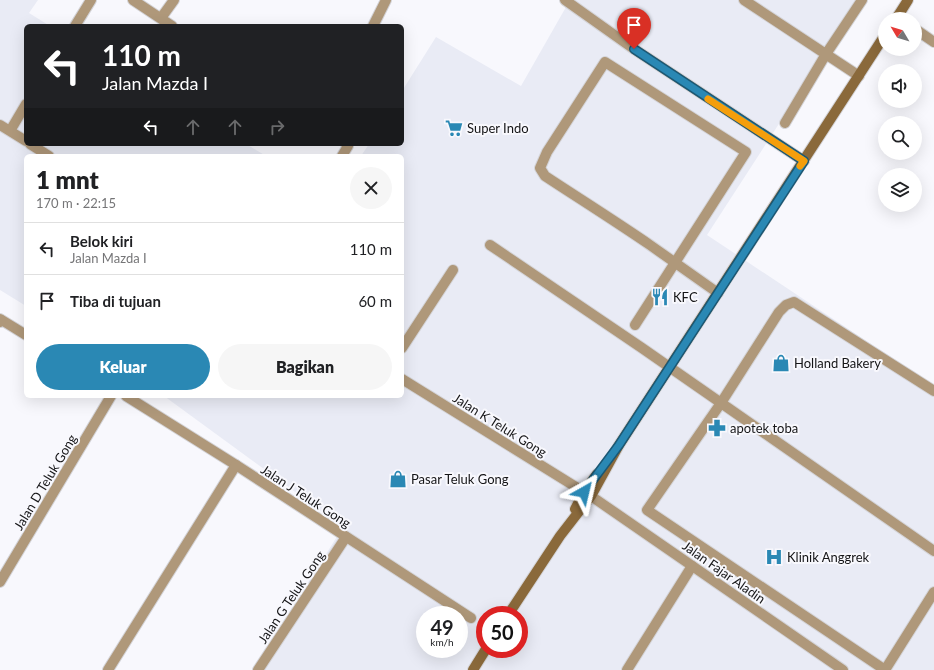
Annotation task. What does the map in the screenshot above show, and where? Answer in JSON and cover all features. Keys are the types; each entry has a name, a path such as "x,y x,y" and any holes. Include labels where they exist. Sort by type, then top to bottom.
{"main road":[{"path":"901,12 908,0"},
{"path":"514,606 878,46"},
{"path":"473,670 480,658"}],"street":[{"path":"76,24 91,0"},
{"path":"133,0 169,24"},
{"path":"161,18 174,0"},
{"path":"374,24 386,0"},
{"path":"565,0 634,49 804,161"},
{"path":"744,0 859,76"},
{"path":"785,123 826,54 862,0"},
{"path":"922,34 934,42"},
{"path":"635,325 675,263 746,152 605,62 548,152 540,168 545,176 650,245 675,263 718,292"},
{"path":"10,131 24,107"},
{"path":"0,125 24,140"},
{"path":"33,146 46,154"},
{"path":"490,244 934,551"},
{"path":"404,345 453,270"},
{"path":"934,391 794,302 786,305 779,312 721,403 647,510 885,670 934,592"},
{"path":"0,320 24,334"},
{"name":"Jalan K Teluk Gong","path":"404,380 587,494"},
{"name":"Jalan D Teluk Gong","path":"0,582 110,398"},
{"name":"Jalan J Teluk Gong","path":"129,398 236,465 471,618"},
{"path":"108,670 236,465"},
{"name":"Jalan Fajar Aladin","path":"587,494 843,670"},
{"name":"Jalan G Teluk Gong","path":"258,670 346,537"},
{"path":"627,670 692,566"}],"shaded area":[{"path":"0,0 38,0 29,13 47,24 24,24 24,146 249,146 263,154 24,154 24,305 0,290"},
{"path":"570,0 859,0 707,235 934,386 934,670 253,670 343,527 167,398 404,398 404,154 362,154 368,146 404,146 404,88 436,37 521,86"}],"slow traffic":[{"path":"708,99 804,161 800,166"}],"place":[{"name":"Super Indo","path":"454,128"},
{"name":"KFC","path":"660,297"},
{"name":"Holland Bakery","path":"781,363"},
{"name":"apotek toba","path":"717,428"},
{"name":"Pasar Teluk Gong","path":"398,479"},
{"name":"Klinik Anggrek","path":"774,557"}],"route":[{"path":"584,492 619,445 804,161 634,49"}]}
